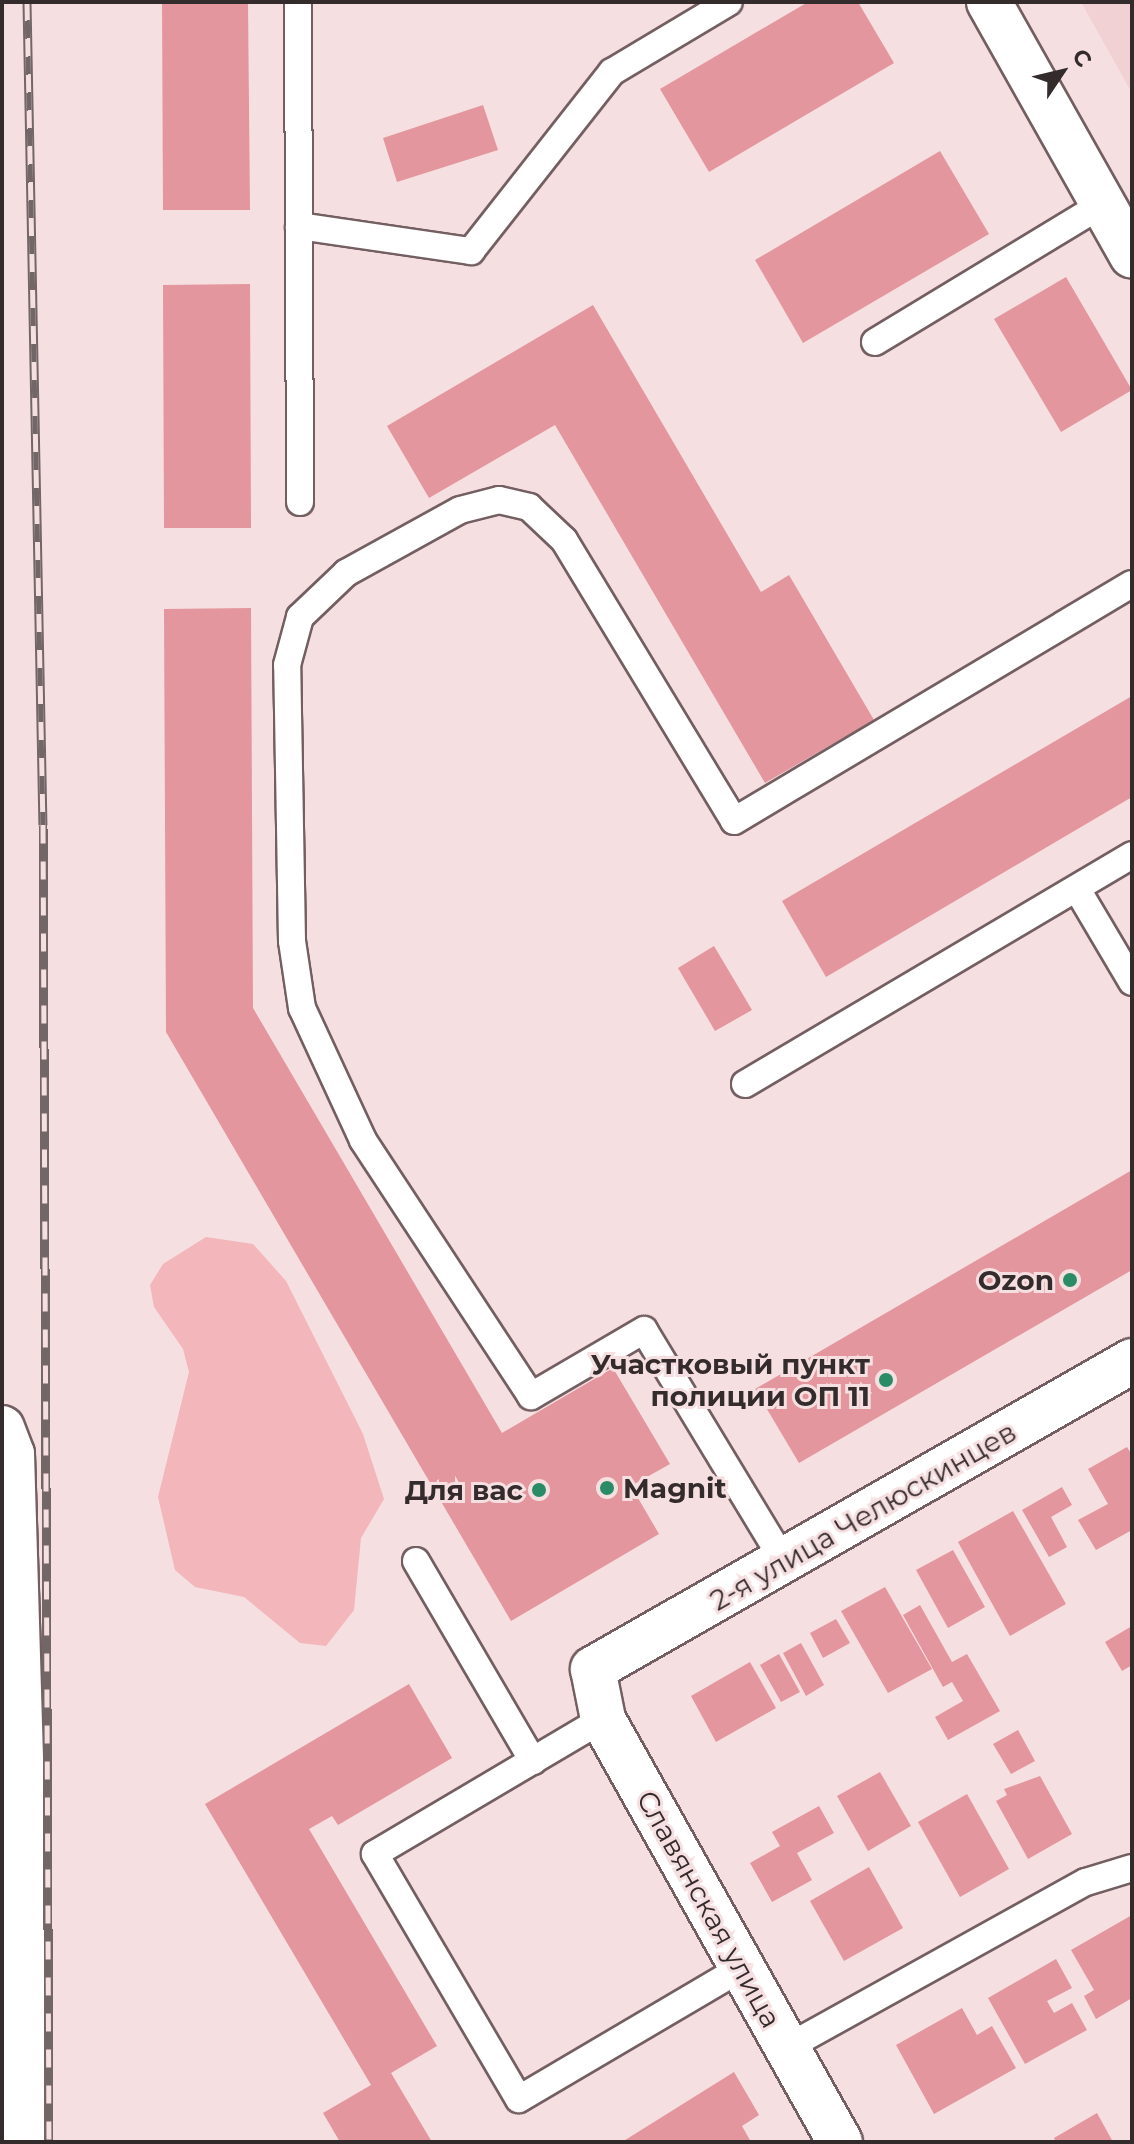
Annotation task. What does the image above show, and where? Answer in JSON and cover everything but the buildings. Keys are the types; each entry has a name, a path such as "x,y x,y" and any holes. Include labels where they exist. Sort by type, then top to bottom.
{"street":[{"path":"989,2 1132,256"},
{"name":"2-я улица Челюскинцев","path":"593,1669 785,1563 1132,1361"},
{"path":"2,1428 12,1454 14,1883 25,2142"},
{"name":"Славянская улица","path":"593,1669 603,1719 840,2142"}],"lane":[{"path":"298,2 300,502"},
{"path":"299,226 471,251 612,72 729,2"},
{"path":"875,342 1103,204"},
{"path":"785,1563 644,1330 531,1396 363,1140 302,1008 292,941 287,665 300,617 346,573 460,510 499,500 529,507 564,540 734,821 1132,584"},
{"path":"745,1084 1132,855"},
{"path":"1077,889 1132,982"},
{"path":"416,1561 533,1761"},
{"path":"603,1719 375,1854 519,2099 743,1967"},
{"path":"786,2048 1086,1882 1132,1868"}],"shaded area":[{"path":"1081,2 1132,2 1132,93"},
{"path":"206,1237 253,1244 286,1281 363,1434 384,1499 361,1538 354,1610 326,1646 300,1643 244,1597 195,1587 175,1570 158,1497 189,1372 183,1349 154,1307 150,1285 163,1264"}],"railway":[{"path":"27,2 43,825 49,2142"}],"place":[{"name":"Ozon","path":"1070,1280"},
{"name":"Участковый пункт полиции ОП 11","path":"886,1380"},
{"name":"Magnit","path":"607,1488"},
{"name":"Для вас","path":"539,1490"}]}
